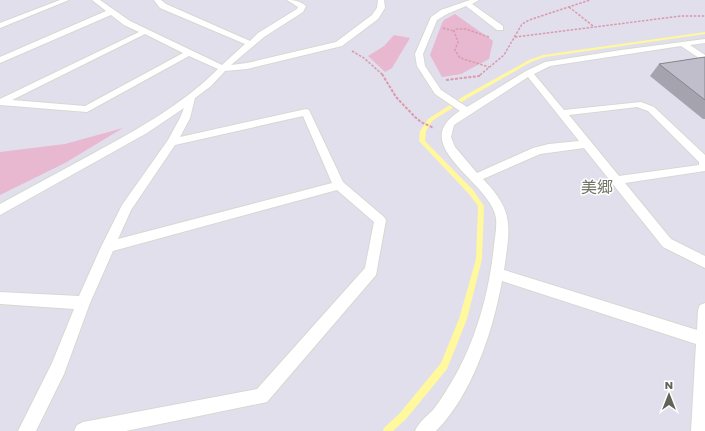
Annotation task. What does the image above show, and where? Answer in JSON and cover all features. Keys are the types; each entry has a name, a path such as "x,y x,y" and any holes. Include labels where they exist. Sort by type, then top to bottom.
{"street":[{"path":"0,26 66,0"},
{"path":"95,0 111,12 144,32 224,69 247,66 339,44 375,17 381,8 381,0"},
{"path":"157,0 163,6 251,44"},
{"path":"0,210 143,131 191,99 261,35 300,10 306,3 290,0"},
{"path":"466,112 438,92 421,66 419,54 434,19 444,12 476,0"},
{"path":"467,4 500,28"},
{"path":"0,60 111,12"},
{"path":"1,102 144,32"},
{"path":"424,431 440,414 461,379 475,351 498,274 502,217 498,203 449,148 447,133 449,125 466,112 529,72 548,64 567,60 705,41"},
{"path":"683,44 705,59"},
{"path":"1,102 87,109 188,53"},
{"path":"529,72 668,243 705,262"},
{"path":"27,431 58,368 107,247 126,208 172,142 185,118 191,99"},
{"path":"563,113 638,104 651,108 705,161 703,168 617,180"},
{"path":"83,431 260,396 371,271 380,220 339,185 306,112 172,142"},
{"path":"476,178 537,151 549,148 588,144"},
{"path":"107,247 339,185"},
{"path":"498,274 703,339"},
{"path":"0,298 83,304"},
{"path":"700,431 705,310"}],"path":[{"path":"431,83 479,76 504,55 522,24 529,20 590,0"},
{"path":"569,7 594,27"},
{"path":"515,37 681,16 705,16"},
{"path":"460,28 454,31 458,42 455,50 460,58 490,67"},
{"path":"339,44 364,58 383,75 396,97 410,109 414,117 447,133"}],"shaded area":[{"path":"455,14 493,41 489,59 461,74 442,77 430,55 442,23 444,20"},
{"path":"394,35 410,38 392,68 385,72 368,56 384,46"},
{"path":"123,128 65,163 0,195 0,152 65,144"}],"building":[{"path":"705,57 705,100 659,64"}],"waterway":[{"path":"387,431 403,416 444,366 463,319 479,259 481,206 471,192 422,141 423,131 430,120 466,97 530,61 544,56 705,33"}],"district":[{"name":"美郷","path":"597,187"}]}
